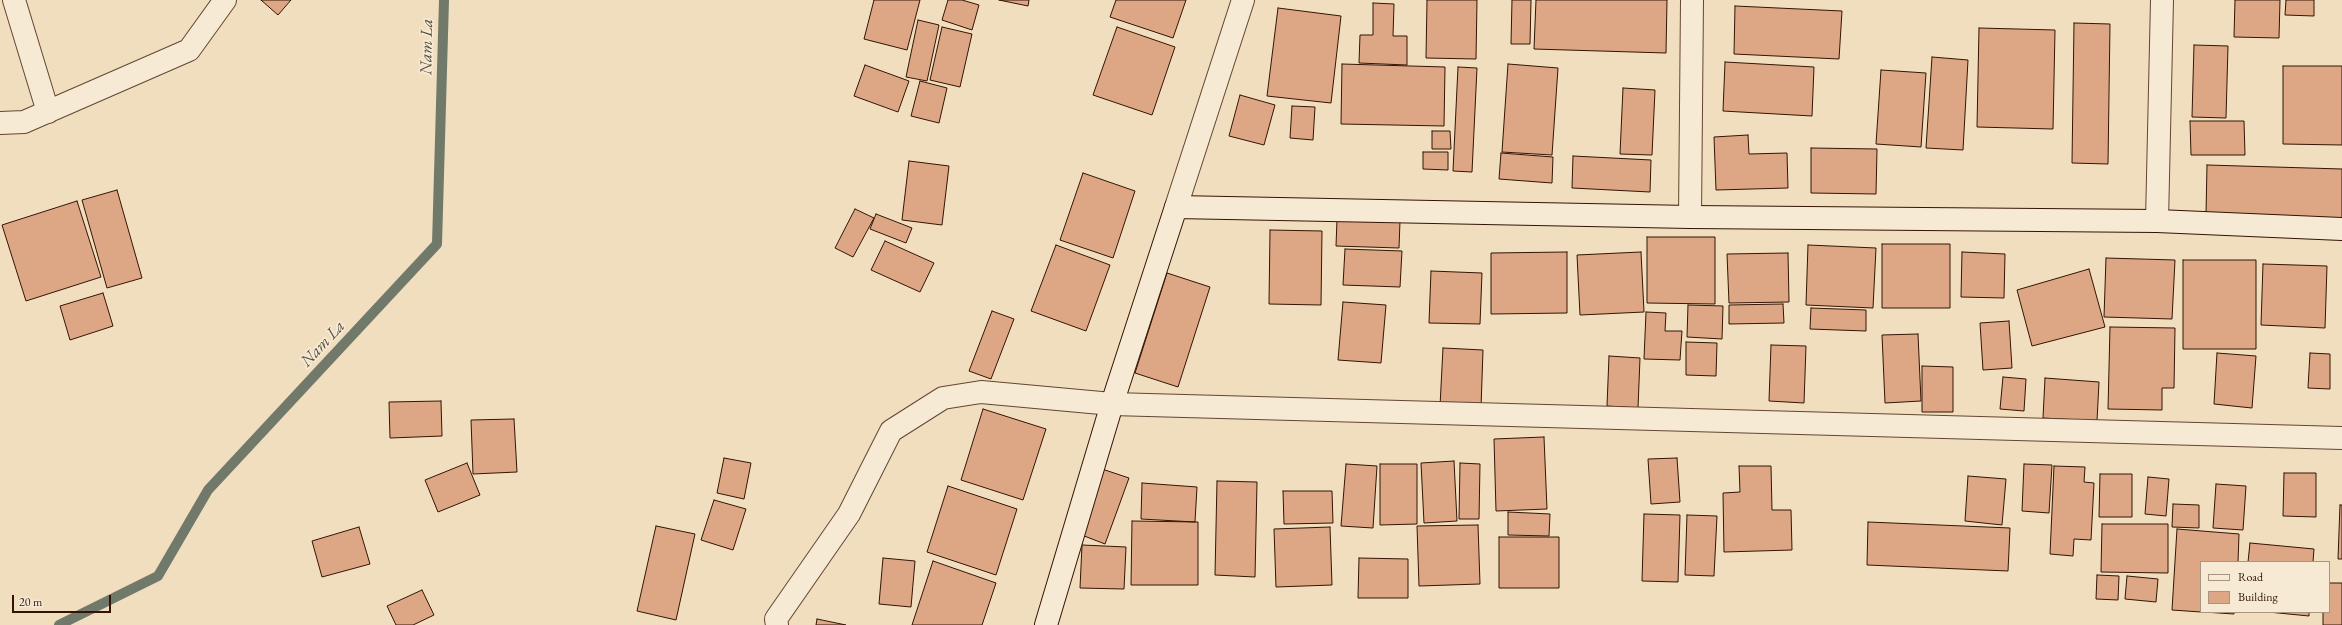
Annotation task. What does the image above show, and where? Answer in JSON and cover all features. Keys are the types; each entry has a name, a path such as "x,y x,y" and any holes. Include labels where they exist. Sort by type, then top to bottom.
{"street":[{"path":"14,0 48,112"},
{"path":"0,123 24,122 189,50 225,0"},
{"path":"1046,625 1112,404 1243,0"},
{"path":"1690,217 1692,0"},
{"path":"2157,221 2162,0"},
{"path":"1176,207 1690,217 2157,221 2342,229"},
{"path":"776,625 776,619 849,514 891,430 943,398 981,392 1112,404 2342,438"}],"building":[{"path":"261,0 291,0 278,15"},
{"path":"874,0 920,0 907,50 864,39"},
{"path":"948,0 962,0 979,5 972,30 942,20"},
{"path":"999,0 1029,0 1028,6"},
{"path":"1116,0 1186,0 1173,38 1110,17"},
{"path":"1427,0 1477,0 1476,59 1426,58"},
{"path":"1512,0 1531,0 1530,44 1511,44"},
{"path":"1536,0 1667,0 1666,53 1534,49"},
{"path":"2235,0 2280,0 2279,38 2234,37"},
{"path":"2286,0 2314,0 2314,16 2285,15"},
{"path":"1373,3 1394,4 1393,36 1407,36 1407,65 1359,63 1360,35 1373,35"},
{"path":"1735,6 1842,11 1839,59 1734,54"},
{"path":"1278,8 1341,16 1331,103 1267,96"},
{"path":"918,20 939,25 927,81 906,77"},
{"path":"2074,23 2110,24 2108,164 2072,163"},
{"path":"942,27 972,34 960,87 930,80"},
{"path":"1117,27 1175,47 1152,115 1093,95"},
{"path":"1979,28 2055,30 2053,129 1977,127"},
{"path":"2194,45 2228,46 2226,118 2192,117"},
{"path":"1932,57 1968,60 1963,150 1926,148"},
{"path":"1725,62 1814,67 1812,116 1723,111"},
{"path":"1342,64 1445,67 1444,126 1341,124"},
{"path":"1508,64 1558,68 1552,155 1502,152"},
{"path":"865,65 909,81 898,112 854,96"},
{"path":"2283,66 2342,66 2342,145 2283,144"},
{"path":"1458,67 1477,68 1472,172 1453,171"},
{"path":"1881,70 1926,73 1921,147 1876,144"},
{"path":"920,81 947,88 939,123 911,116"},
{"path":"1623,88 1655,90 1652,155 1620,154"},
{"path":"1240,95 1275,105 1264,145 1229,136"},
{"path":"1292,106 1315,107 1313,140 1290,138"},
{"path":"2190,121 2244,121 2245,155 2191,155"},
{"path":"1432,131 1450,131 1451,149 1432,149"},
{"path":"1748,135 1749,154 1787,153 1788,188 1716,190 1714,137"},
{"path":"1811,148 1877,149 1876,194 1811,193"},
{"path":"1423,152 1448,152 1448,170 1423,169"},
{"path":"1501,153 1553,157 1552,183 1499,179"},
{"path":"1573,156 1651,160 1650,192 1572,188"},
{"path":"909,161 949,166 942,225 902,220"},
{"path":"2207,165 2342,169 2342,218 2206,214"},
{"path":"1083,173 1135,191 1113,258 1060,240"},
{"path":"117,190 142,278 107,288 82,200"},
{"path":"77,201 101,277 26,301 2,225"},
{"path":"855,209 874,218 853,257 835,248"},
{"path":"876,214 912,228 906,243 870,229"},
{"path":"1337,220 1400,221 1399,248 1336,246"},
{"path":"1270,230 1322,231 1321,305 1269,304"},
{"path":"1647,237 1715,237 1715,304 1647,303"},
{"path":"885,241 934,263 920,292 871,270"},
{"path":"1882,244 1950,244 1950,308 1882,308"},
{"path":"1056,245 1110,265 1086,331 1031,311"},
{"path":"1808,245 1876,248 1873,308 1806,305"},
{"path":"1345,249 1402,251 1400,287 1343,285"},
{"path":"1567,252 1567,313 1491,314 1491,253"},
{"path":"1641,252 1644,312 1580,315 1577,255"},
{"path":"1962,252 2005,254 2004,298 1961,297"},
{"path":"1788,253 1789,302 1729,303 1727,254"},
{"path":"2106,258 2175,260 2172,319 2104,317"},
{"path":"2183,260 2256,260 2256,349 2183,349"},
{"path":"2263,264 2327,266 2325,328 2261,325"},
{"path":"2089,269 2105,327 2032,346 2017,290"},
{"path":"1431,271 1482,273 1480,324 1429,323"},
{"path":"1167,273 1210,287 1178,387 1135,373"},
{"path":"103,293 113,326 70,340 60,306"},
{"path":"1343,302 1386,305 1381,363 1338,360"},
{"path":"1783,304 1784,323 1729,324 1729,305"},
{"path":"1688,305 1723,306 1722,339 1687,337"},
{"path":"1811,308 1866,310 1866,331 1810,329"},
{"path":"992,311 1014,319 991,379 969,371"},
{"path":"1646,312 1666,313 1665,331 1682,331 1680,360 1644,359"},
{"path":"2009,321 2012,368 1983,370 1980,323"},
{"path":"2110,327 2175,328 2174,388 2162,388 2162,410 2108,409"},
{"path":"1918,334 1921,401 1885,403 1882,335"},
{"path":"1686,342 1717,343 1716,376 1686,375"},
{"path":"1771,345 1806,346 1804,403 1769,401"},
{"path":"1443,348 1483,350 1481,408 1440,406"},
{"path":"2217,353 2256,356 2252,408 2214,404"},
{"path":"2310,353 2330,354 2330,389 2308,388"},
{"path":"1609,356 1640,358 1638,408 1607,406"},
{"path":"1922,366 1953,367 1953,412 1922,412"},
{"path":"2003,377 2026,379 2024,411 2000,409"},
{"path":"2045,378 2099,382 2097,421 2043,418"},
{"path":"441,401 442,436 390,438 389,402"},
{"path":"983,409 1046,429 1023,500 961,480"},
{"path":"514,419 517,472 473,474 471,420"},
{"path":"1544,437 1547,509 1496,511 1494,439"},
{"path":"724,458 751,463 744,499 717,493"},
{"path":"1677,458 1680,502 1651,504 1648,459"},
{"path":"1454,461 1457,521 1424,523 1421,463"},
{"path":"467,463 480,495 438,512 425,480"},
{"path":"1460,463 1480,464 1479,519 1459,519"},
{"path":"1346,464 1377,466 1373,528 1341,526"},
{"path":"1380,464 1417,464 1417,524 1380,525"},
{"path":"2024,464 2052,465 2049,513 2022,511"},
{"path":"1739,466 1771,466 1772,510 1791,510 1792,550 1724,552 1723,493 1740,492"},
{"path":"2054,466 2085,467 2084,482 2094,483 2091,540 2074,539 2073,556 2050,554"},
{"path":"1102,469 1129,478 1105,544 1079,534"},
{"path":"2284,473 2316,473 2316,517 2283,516"},
{"path":"2100,474 2132,474 2132,517 2099,517"},
{"path":"1968,476 2006,479 2002,525 1965,521"},
{"path":"2148,477 2169,479 2166,516 2145,514"},
{"path":"1217,481 1257,482 1255,577 1215,575"},
{"path":"1142,483 1197,487 1195,522 1141,519"},
{"path":"2216,484 2246,486 2243,530 2213,528"},
{"path":"948,486 1017,509 996,575 927,552"},
{"path":"1283,491 1332,491 1333,523 1284,524"},
{"path":"714,500 746,509 733,550 701,540"},
{"path":"2173,504 2199,505 2199,528 2172,527"},
{"path":"2340,505 2342,505 2342,559 2338,559"},
{"path":"1508,512 1550,514 1549,536 1508,535"},
{"path":"1644,514 1680,515 1678,582 1642,581"},
{"path":"1687,515 1717,516 1714,576 1685,575"},
{"path":"1132,521 1198,522 1198,585 1131,585"},
{"path":"1868,522 2010,528 2008,571 1867,565"},
{"path":"2102,524 2168,524 2168,573 2101,572"},
{"path":"1478,525 1480,584 1419,586 1417,526"},
{"path":"656,526 695,534 676,620 637,611"},
{"path":"359,527 370,564 322,577 312,541"},
{"path":"1330,527 1332,585 1276,587 1274,529"},
{"path":"2177,529 2239,534 2238,561 2200,561 2200,612 2172,610"},
{"path":"1499,537 1559,537 1559,588 1499,588"},
{"path":"2250,543 2314,549 2313,561 2248,561"},
{"path":"1082,545 1126,547 1124,589 1080,588"},
{"path":"883,558 915,561 911,607 879,604"},
{"path":"1359,558 1408,559 1408,598 1358,598"},
{"path":"933,561 996,583 982,625 912,625"},
{"path":"2097,575 2119,576 2118,600 2096,599"},
{"path":"2127,576 2158,579 2156,602 2125,599"},
{"path":"2330,583 2342,583 2342,625 2323,625 2323,613 2330,613"},
{"path":"422,590 434,615 413,625 396,625 387,606"},
{"path":"2278,613 2309,613 2309,616"},
{"path":"817,619 846,625 816,625"}],"waterway":[{"name":"Nam La","path":"59,625 158,576 208,490 437,244 444,0"}]}
